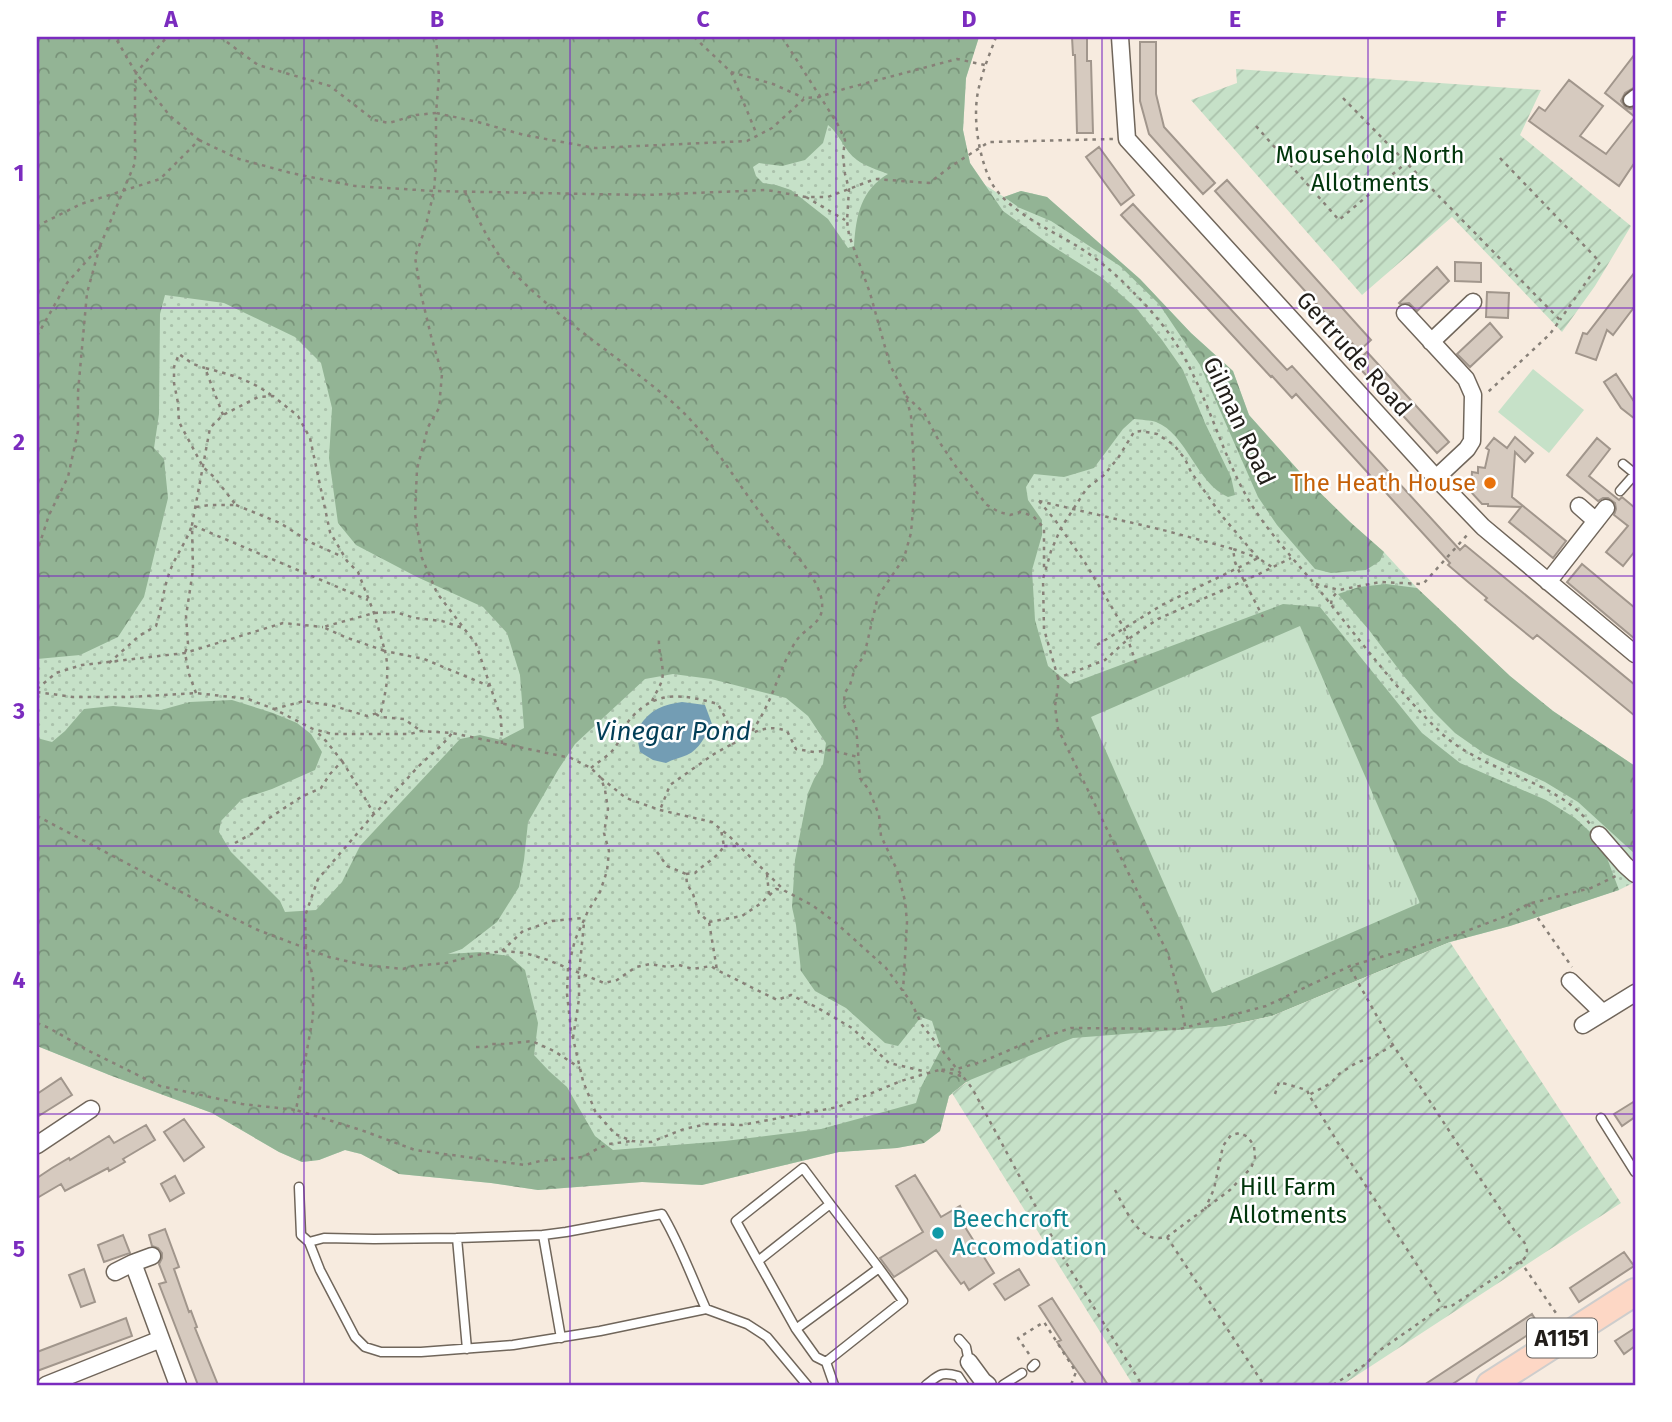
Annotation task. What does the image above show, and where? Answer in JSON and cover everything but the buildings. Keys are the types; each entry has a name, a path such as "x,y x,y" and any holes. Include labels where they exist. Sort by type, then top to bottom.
{"main road":[{"name":"A1151","path":"1490,1385 1635,1292"}],"street":[{"path":"1120,37 1127,139"},
{"name":"Gertrude Road","path":"1127,139 1479,523 1635,654"},
{"path":"1431,342 1473,302"},
{"path":"1405,313 1466,379 1473,395 1472,441 1436,478"},
{"path":"1548,582 1604,511 1579,506"},
{"path":"1599,835 1630,870"},
{"path":"1570,981 1602,1012"},
{"path":"1583,1025 1635,993"},
{"path":"37,1144 91,1109"},
{"path":"115,1272 152,1256"},
{"path":"133,1263 178,1385"},
{"path":"46,1385 161,1339"},
{"path":"969,1362 988,1385"}],"lane":[{"path":"1620,491 1635,474 1623,464"},
{"path":"1601,1118 1635,1172"},
{"path":"826,1362 903,1301 803,1168 736,1221 796,1329 816,1357 826,1362 834,1385"},
{"path":"299,1187 301,1235 309,1242 320,1270 355,1337 365,1347 381,1352 421,1352 513,1345 706,1309 747,1324 767,1337 807,1385"},
{"path":"758,1261 830,1204"},
{"path":"309,1242 324,1238 543,1235 662,1214 706,1309"},
{"path":"543,1235 561,1338"},
{"path":"457,1238 467,1349"},
{"path":"796,1329 879,1268"},
{"path":"959,1339 966,1347 969,1362"},
{"path":"926,1385 946,1372 958,1376 964,1385"},
{"path":"1003,1385 1022,1373"}],"path":[{"path":"115,37 136,73 170,116 199,140 239,159 355,186 434,191 645,195 767,190 806,197 828,197 875,179 929,183 989,142 1127,139"},
{"path":"37,552 49,515 68,477 78,431 78,392 87,293 100,247 135,163 136,73 167,37"},
{"path":"219,37 258,65 330,86 374,120 390,123 416,115 436,113 523,135 595,148 747,141 772,128 805,98"},
{"path":"436,37 439,77 434,191 415,257 421,294 442,374 439,408 428,427 417,468 415,514 422,558 438,593 476,645 501,718 502,744"},
{"path":"694,37 731,72 758,136"},
{"path":"782,37 837,122 845,140 843,156 849,189 849,235 870,293 890,365 906,396 911,416 915,485 911,533 904,558 878,596 864,656 855,668 844,694 845,708 856,725 860,778 869,790 878,815 881,836 897,870 905,901 907,922 903,990"},
{"name":"Gilman Road","path":"996,37 978,89 977,116 979,147 991,181 1007,202 1111,270 1163,324 1192,373 1249,500 1292,558 1417,709 1442,734 1477,758 1561,797 1583,814 1599,835"},
{"path":"731,72 773,84 805,98 819,97 957,58 985,65"},
{"path":"1343,98 1560,320"},
{"path":"1256,126 1339,220 1406,163"},
{"path":"37,227 81,204 160,179 199,140"},
{"path":"1472,406 1550,334 1600,262 1500,158"},
{"path":"464,191 487,237 513,272 576,329 672,402 704,435 767,522 811,575 821,594 822,610 819,620 799,636 785,658 764,713 749,736"},
{"path":"806,197 847,221"},
{"path":"37,336 67,283 100,247"},
{"path":"236,505 203,467 180,422 174,375 179,354 193,364 234,375 258,386 298,416 310,438 330,532 358,572 385,651 388,663 387,687 381,712 367,716 304,701 274,709"},
{"path":"205,368 223,415"},
{"path":"109,663 139,636 156,626 167,579 192,525 210,428 223,415 258,397 273,396"},
{"path":"906,396 924,413 957,468 987,505 1010,515 1020,512 1033,516 1044,528 1044,629 1058,678 1055,706 1058,729 1168,954 1185,1027"},
{"path":"1043,579 1061,528 1087,488 1104,475 1134,432 1141,431 1157,434 1174,445 1222,516 1258,558"},
{"path":"1136,666 1124,628 1084,561 1039,501 1233,549 1258,558 1272,567"},
{"path":"195,507 236,505 280,523 310,542 345,557"},
{"path":"1314,583 1339,590 1380,582 1424,583 1479,523"},
{"path":"192,525 368,600"},
{"path":"192,525 193,570 186,617 188,644 185,653 196,693"},
{"path":"1233,549 1238,569 1264,617"},
{"path":"1097,645 1162,605 1258,558"},
{"path":"1058,678 1105,660 1127,640 1158,619 1292,558"},
{"path":"1331,604 1332,598 1339,590"},
{"path":"323,627 374,613 395,612 463,628"},
{"path":"37,690 57,673 82,665 185,653 283,623 323,627 385,651 424,659 491,687"},
{"path":"652,701 662,683 659,639"},
{"path":"37,690 73,696 129,697 196,693 248,699 313,729 332,734 410,734 421,731 452,733 572,758 591,768 626,798 660,810 712,822 785,891"},
{"path":"591,768 612,751 631,718 652,701 668,695 694,697 718,704 727,721 732,744"},
{"path":"376,713 380,717 404,719 421,731"},
{"path":"660,810 670,785 714,754 762,729 771,727 787,731 796,748 814,752 830,750 858,757"},
{"path":"313,729 342,761 374,814"},
{"path":"296,1110 313,1017 313,978 306,947 305,916 318,879 374,814 417,768 443,746 452,733"},
{"path":"235,843 301,797 321,788 342,761"},
{"path":"601,778 608,809 604,832 609,851 607,872 600,892 584,918 575,940 568,968 567,994 573,1041 583,1081 595,1111 615,1133 632,1141"},
{"path":"37,816 206,905 258,930 329,957 363,965 403,969 502,951 524,953 604,983 617,980 636,967 650,964 668,967 679,965 693,969 711,966 777,1000 791,995 852,1028 889,1063 930,1073"},
{"path":"657,852 667,866 686,874 695,873 720,853 724,846 721,830"},
{"path":"724,846 739,847"},
{"path":"37,1023 160,1086 242,1104 296,1110 415,1150 524,1165 583,1157 609,1144 652,1142 684,1129 707,1124 742,1125 838,1107 891,1085 939,1070 957,1069 984,1061 1071,1028 1185,1027 1266,1006 1350,966 1456,935 1509,915 1528,904 1591,888 1630,870"},
{"path":"766,871 769,895"},
{"path":"686,874 687,884 699,913 709,922 717,970"},
{"path":"709,922 742,916 776,889 785,891 812,905 835,922 886,968 911,1002 922,1025 972,1088 1065,1261 1142,1385"},
{"path":"1528,904 1576,972 1570,981"},
{"path":"502,951 523,932 552,921 584,918"},
{"path":"573,1041 579,999 584,918"},
{"path":"1333,1385 1366,1364 1376,1353 1442,1307 1450,1307 1527,1254 1524,1242 1393,1045 1350,966"},
{"path":"476,1047 532,1041 554,1051 580,1069"},
{"path":"1309,1095 1331,1083 1356,1063 1376,1056 1393,1045"},
{"path":"939,1070 962,1076"},
{"path":"1275,1094 1279,1082 1307,1090 1429,1282 1442,1307"},
{"path":"1115,1190 1145,1235 1167,1237 1230,1191 1251,1168 1255,1158 1254,1146 1248,1137 1240,1133 1231,1135 1223,1146 1214,1189 1205,1209"},
{"path":"1167,1237 1264,1385"},
{"path":"1520,1261 1570,1333"},
{"path":"1029,1354 1018,1338 1044,1322 1076,1372 1070,1385"}],"green space":[{"path":"37,37 979,37 966,78 963,130 970,163 985,185 1004,197 1021,191 1047,197 1140,279 1191,333 1233,371 1249,415 1307,480 1384,552 1427,599 1510,676 1553,711 1635,766 1635,882 1619,890 1510,926 1450,942 1226,1026 966,1082 949,1096 940,1131 924,1143 897,1148 839,1152 702,1185 642,1182 538,1190 399,1174 361,1154 345,1150 319,1160 302,1162 279,1152 212,1113 37,1046"},
{"path":"37,37 979,37 966,78 963,130 970,163 1003,211 1101,277 1137,309 1162,340 1183,370 1231,477 1235,495 1228,497 1217,490 1167,428 1145,420 1134,419 1123,429 1094,468 1064,477 1034,474 1026,487 1028,500 1042,520 1042,535 1032,570 1035,620 1048,666 1070,684 1283,604 1320,607 1422,733 1460,763 1546,800 1575,818 1601,842 1619,890 1510,926 1450,942 1272,1016 966,1082 949,1096 940,1131 924,1143 897,1148 839,1152 702,1185 642,1182 538,1190 399,1174 361,1154 345,1150 319,1160 302,1162 279,1152 212,1113 37,1046 37,738 52,742 84,709 113,706 161,710 190,702 232,700 297,723 311,734 322,752 315,770 242,799 221,821 219,832 231,852 280,901 285,912 316,910 342,882 360,846 460,739 480,735 501,740 524,728 520,675 507,633 483,607 356,545 338,523 329,458 332,408 321,363 295,337 224,303 165,295 160,314 159,414 154,448 164,459 168,498 144,597 118,637 80,655 37,659","holes":["828,125 857,160 888,174 879,180 866,196 856,224 854,246 848,248 828,219 791,190 763,183 756,176 753,167 759,163 782,166 805,160 823,143","673,674 711,679 786,698 808,716 826,743 823,764 808,793 795,860 792,907 801,971 815,991 846,1008 885,1043 898,1046 921,1017 932,1021 941,1049 921,1087 916,1103 821,1129 725,1141 613,1150 595,1136 567,1087 534,1055 538,1023 525,970 509,956 480,952 448,954 462,949 497,922 519,887 528,822 575,744 645,679"]},
{"name":"Mousehold North Allotments","path":"1236,69 1541,90 1520,135 1631,226 1595,286 1562,332 1452,217 1362,295 1191,100 1237,83"},
{"path":"1021,191 1047,197 1140,279 1191,333 1233,371 1249,415 1307,480 1384,552 1380,561 1366,570 1331,573 1315,569 1277,525 1258,497 1200,365 1159,304 1120,266 1051,221 1020,208 1004,197"},
{"path":"1533,369 1584,410 1549,453 1498,412"},
{"path":"1386,584 1417,588 1510,676 1553,711 1635,766 1635,854 1578,802 1545,782 1485,754 1455,733 1433,711 1338,594 1359,587"},
{"path":"1300,626 1420,903 1212,993 1091,717"},
{"name":"Hill Farm Allotments","path":"1450,942 1621,1203 1342,1385 1133,1385 952,1093 970,1080 1073,1038 1226,1026 1272,1016"}],"water":[{"name":"Vinegar Pond","path":"682,702 705,705 712,724 699,746 691,753 666,763 653,760 640,752 636,731 646,718 661,707"}],"place":[{"name":"The Heath House","path":"1490,483"},
{"name":"Beechcroft Accomodation","path":"938,1233"}]}
